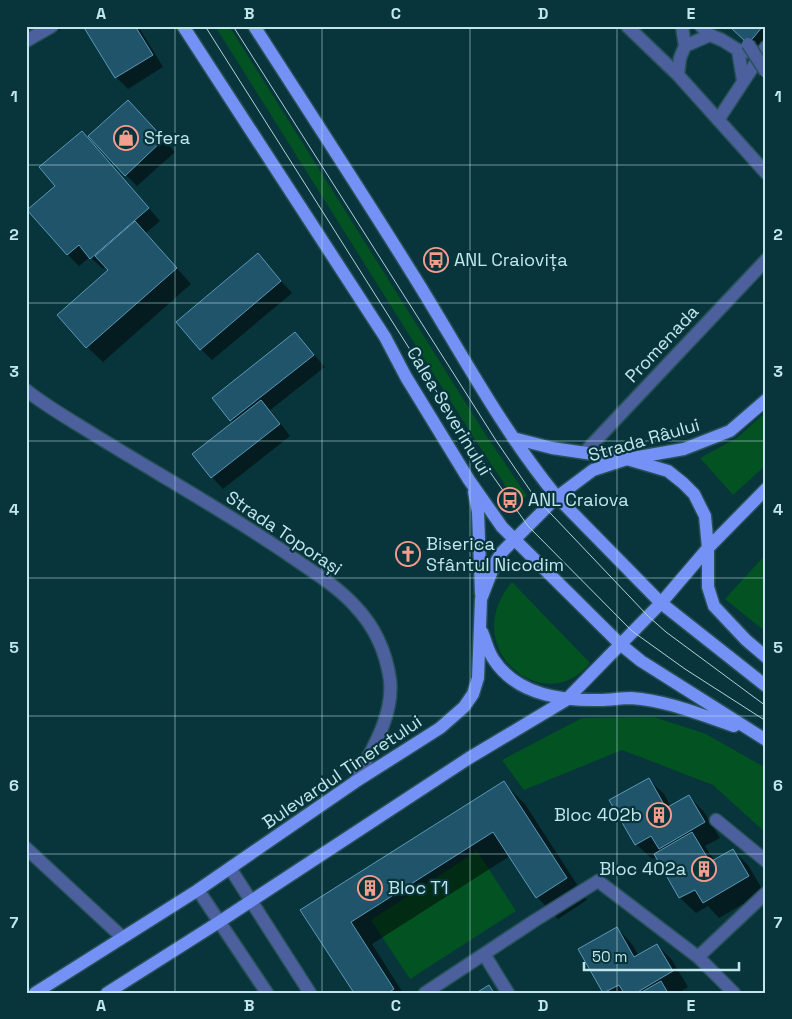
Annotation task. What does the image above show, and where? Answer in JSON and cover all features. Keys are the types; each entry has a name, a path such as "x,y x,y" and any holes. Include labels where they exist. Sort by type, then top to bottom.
{"main road":[{"name":"Calea Severinului","path":"183,26 384,337 406,378 469,480 502,527 620,644 642,661 761,737"},
{"path":"254,26 415,278 513,438 557,498 660,603 766,686"},
{"name":"Strada Râului","path":"557,498 593,470 627,459 684,449 730,431 766,400"},
{"path":"513,438 552,448 627,459 668,471 683,483 694,494 706,516 708,587 714,606 746,640 766,657"},
{"path":"469,480 474,491 478,512 482,599"},
{"path":"106,993 219,922 469,758 566,700 660,603 708,548 766,489"},
{"name":"Bulevardul Tineretului","path":"35,993 198,890 355,782 440,728 464,707 473,694 478,678 482,599 495,563 502,552 557,498"},
{"path":"480,627 493,659 511,680 528,689 566,700 629,698 662,702 689,709 761,737"}],"street":[{"path":"26,41 52,26"},
{"path":"627,26 678,75 766,173"},
{"path":"678,75 680,58 685,46 682,26"},
{"path":"685,46 706,31 722,40 743,47 763,50 718,120"},
{"path":"743,47 766,72"},
{"path":"743,47 743,80"},
{"name":"Promenada","path":"584,453 766,260"},
{"name":"Strada Toporași","path":"26,390 149,468 249,528 329,583 355,605 375,631 385,654 390,681 388,710 375,743 355,782"},
{"path":"716,820 766,861"},
{"path":"26,848 122,938"},
{"path":"230,868 310,993"},
{"path":"425,993 598,881 698,957 734,993"},
{"path":"198,890 267,993"},
{"path":"698,957 766,893"},
{"path":"484,954 508,993"}],"green space":[{"path":"215,26 229,26 484,432 527,496 517,503 474,438"},
{"path":"766,412 766,465 733,495 700,458 737,438"},
{"path":"766,554 766,632 725,599"},
{"path":"512,582 590,663 571,679 551,684 531,680 513,669 500,652 494,631 497,607"},
{"path":"654,717 706,734 766,768 766,833 713,785 622,750 524,790 502,760 582,718"},
{"path":"477,851 516,911 410,979 371,920"}],"building":[{"path":"83,26 135,26 153,55 115,78"},
{"path":"729,26 763,26 748,44"},
{"name":"Sfera","path":"128,100 164,139 125,176 88,136"},
{"path":"82,131 149,208 90,259 79,245 67,255 27,210 55,186 39,167"},
{"path":"135,221 177,268 86,348 57,315 108,270 95,256"},
{"path":"258,253 281,281 200,350 176,322"},
{"path":"295,332 314,355 230,421 212,398"},
{"path":"261,400 280,424 211,478 192,454"},
{"name":"Bloc 402b","path":"649,778 666,808 689,795 705,822 659,849 651,836 635,845 609,800"},
{"name":"Bloc T1","path":"504,781 567,878 536,898 493,832 351,922 394,989 388,993 354,993 300,910"},
{"name":"Bloc 402a","path":"692,832 710,862 733,849 749,876 703,903 695,890 679,898 654,854"},
{"path":"617,927 634,957 657,944 673,971 636,993 624,993 619,985 603,993 578,949"},
{"path":"661,981 668,993 640,993"},
{"path":"489,985 494,993 476,993"}],"tram line":[{"path":"205,26 466,438 528,526 632,631 685,669 766,721"},
{"path":"233,26 497,442 534,496 648,616 666,632 766,706"}],"place":[{"name":"Sfera","path":"126,138"},
{"name":"ANL Craiovița","path":"436,260"},
{"name":"ANL Craiova","path":"510,500"},
{"name":"Biserica Sfântul Nicodim","path":"408,554"},
{"name":"Bloc 402b","path":"659,815"},
{"name":"Bloc 402a","path":"704,869"},
{"name":"Bloc T1","path":"370,888"}]}
